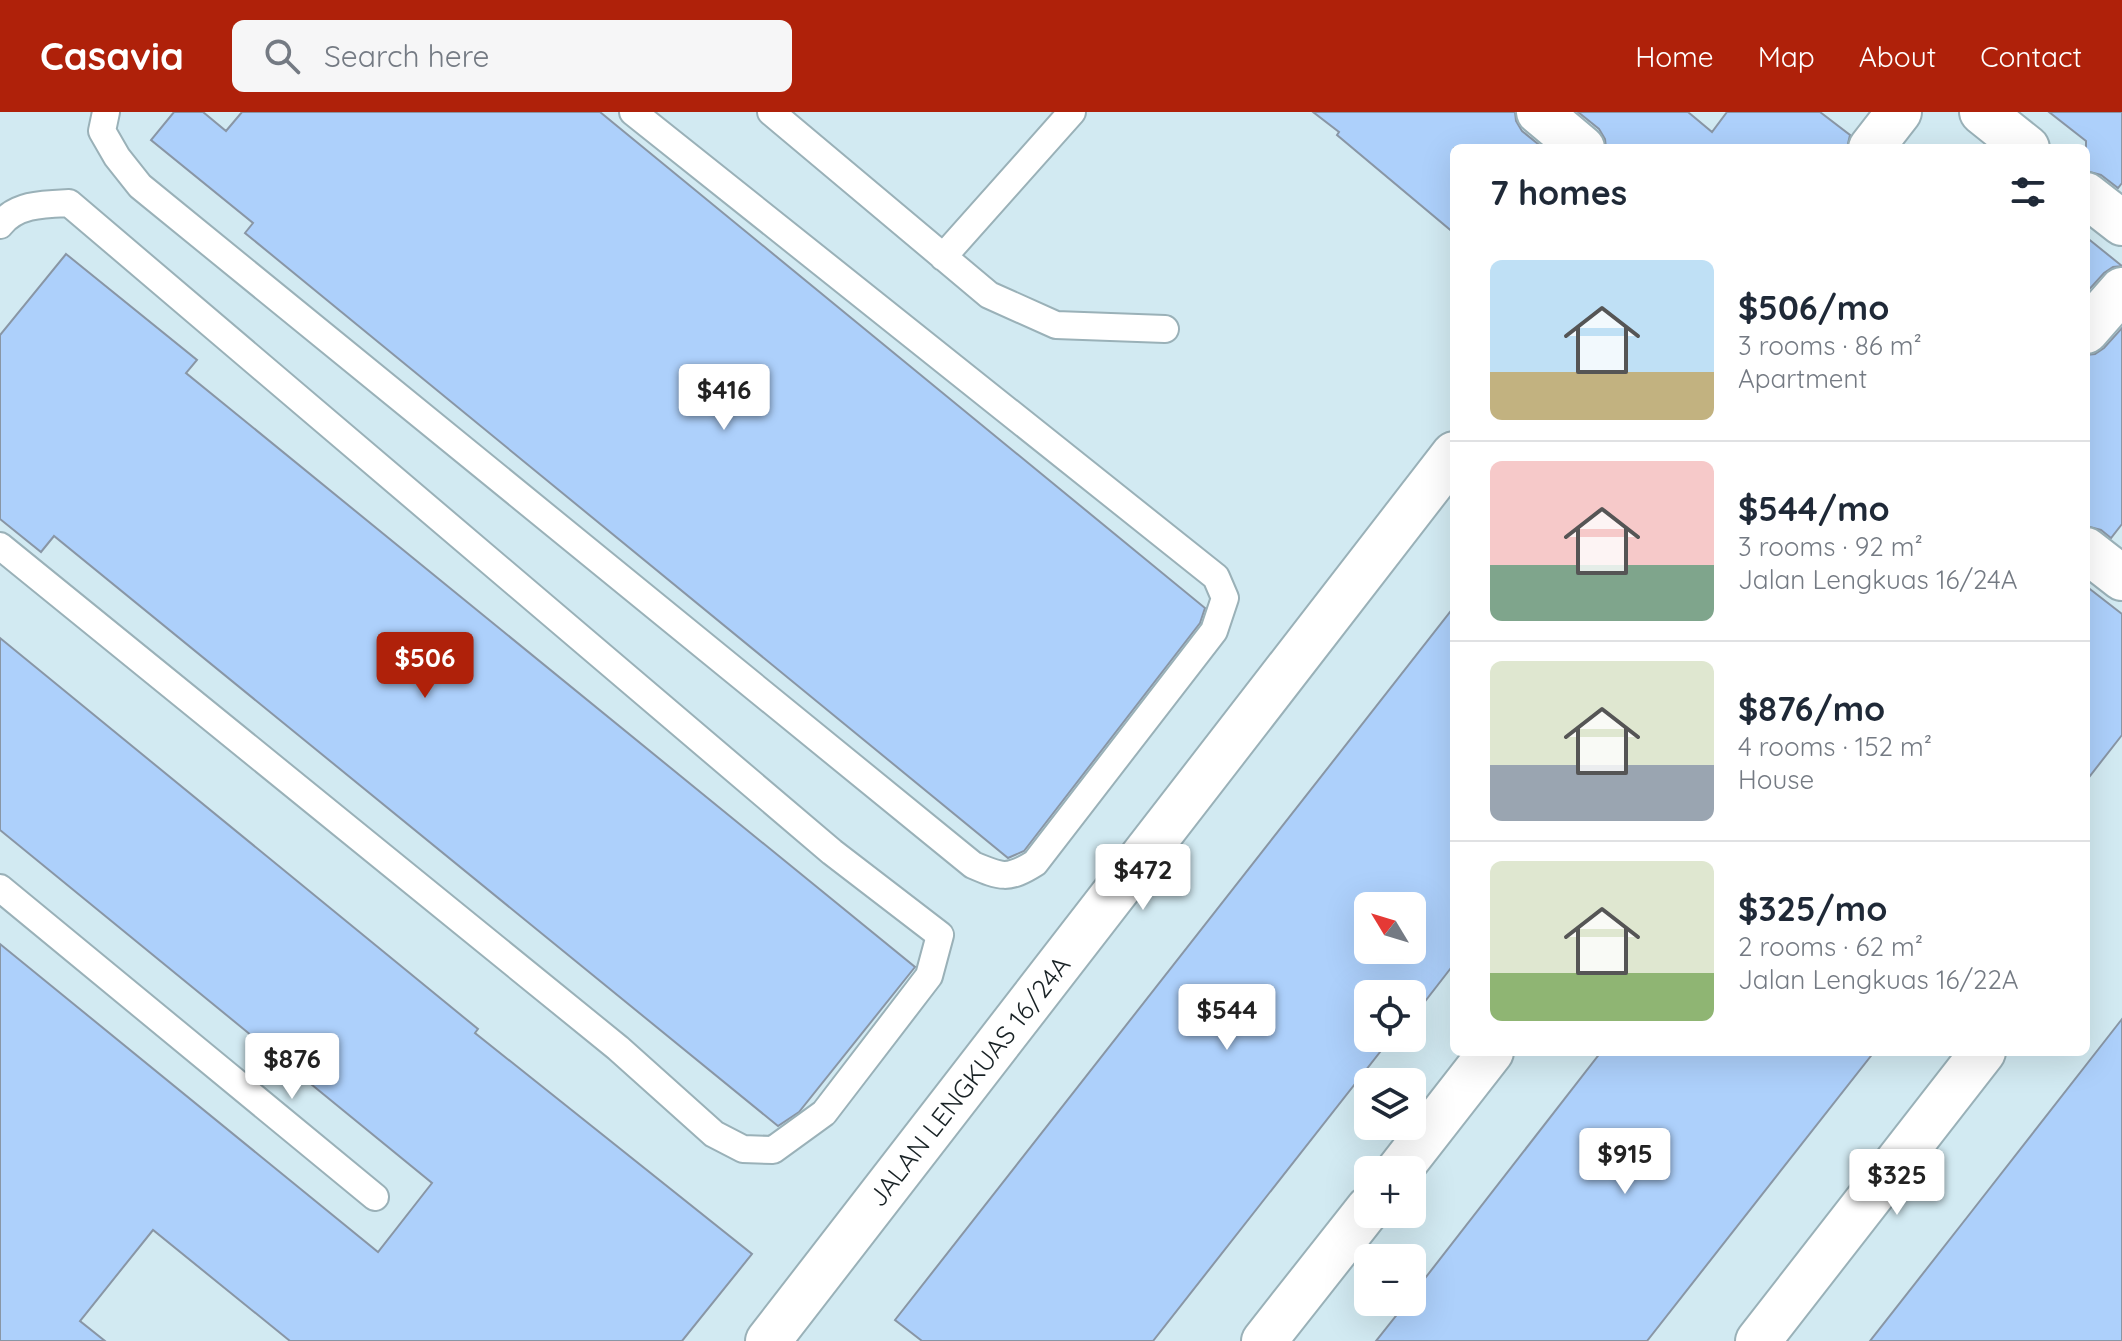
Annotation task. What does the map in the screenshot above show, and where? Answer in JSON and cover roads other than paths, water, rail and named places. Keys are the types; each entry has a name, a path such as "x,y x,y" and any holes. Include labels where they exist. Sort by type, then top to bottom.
{"street":[{"path":"1539,112 1577,144"},
{"path":"1874,144 1899,112"},
{"path":"1982,112 2022,144"},
{"path":"2090,198 2122,223"},
{"path":"2090,326 2122,290"},
{"name":"JALAN LENGKUAS 16/24A","path":"780,1337 1450,459"},
{"path":"2090,553 2122,578"},
{"path":"1410,1156 1488,1056"},
{"path":"1758,1341 1980,1056"},
{"path":"1264,1341 1354,1227"}],"lane":[{"path":"106,112 102,131 117,157 140,186 973,865 1000,877 1018,873 1035,863 1214,631 1225,598 1216,577 633,112"},
{"path":"771,112 989,295 1056,325 1165,329"},
{"path":"943,257 1072,112"},
{"path":"0,225 8,215 38,205 69,203 832,852 940,935 929,976 824,1113 773,1150 743,1149 714,1134 618,1048 0,546"},
{"path":"0,888 375,1197"}]}
